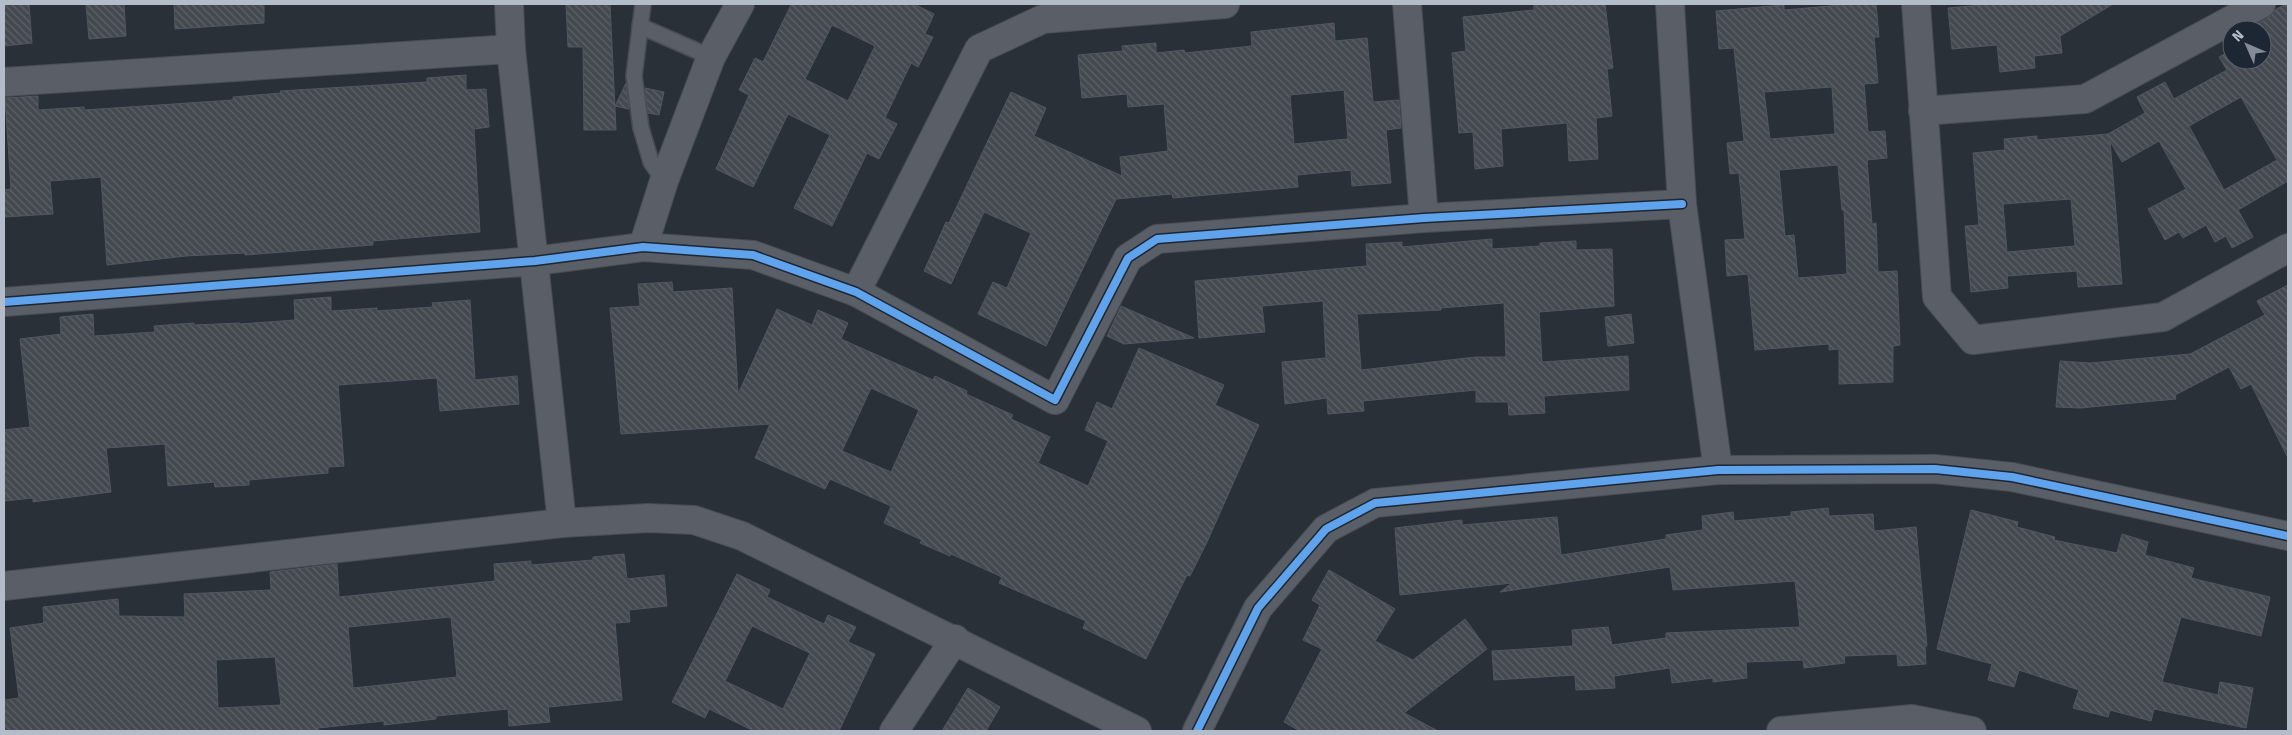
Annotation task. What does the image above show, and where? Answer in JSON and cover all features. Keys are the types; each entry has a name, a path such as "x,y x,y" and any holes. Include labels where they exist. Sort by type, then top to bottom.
{"street":[{"path":"509,4 511,49 562,523"},
{"path":"644,247 664,180 711,57 740,4"},
{"path":"856,292 979,49 1042,19 1225,4"},
{"path":"1407,4 1424,218"},
{"path":"1670,4 1682,204 1718,470"},
{"path":"1916,4 1937,297 1973,340 2163,317 2288,248"},
{"path":"1924,111 2085,99 2261,4"},
{"path":"4,82 511,49"},
{"path":"4,302 535,261 644,247 753,255 856,292 1056,400 1128,258 1157,240 1424,218 1682,204"},
{"path":"1197,731 1258,608 1326,529 1375,503 1718,470 1935,469 2012,477 2288,536"},
{"path":"4,586 562,523 648,518 694,520 742,536 955,639 1138,731"},
{"path":"894,731 955,639"},
{"path":"1781,731 1912,720 1972,731"}],"lane":[{"path":"643,4 634,76 640,128 651,162 664,180"},
{"path":"640,26 711,57"}],"building":[{"path":"4,4 29,4 32,43 4,46"},
{"path":"86,4 124,4 126,36 89,39"},
{"path":"174,4 264,4 264,23 175,29"},
{"path":"566,4 610,4 616,130 584,130 583,47 568,47"},
{"path":"789,4 914,4 934,14 925,34 933,37 918,67 911,63 885,118 897,124 879,159 867,153 832,226 794,208 830,135 788,114 753,187 716,169 749,95 739,90 755,58 763,62 791,5","holes":["832,25 875,46 848,101 805,79"]},
{"path":"1605,4 1613,68 1607,69 1612,116 1596,118 1598,159 1569,161 1567,123 1501,129 1503,166 1475,169 1473,132 1459,133 1452,53 1466,51 1463,17 1534,10 1534,5"},
{"path":"1852,4 1876,4 1879,37 1874,37 1878,83 1864,84 1868,132 1885,131 1887,158 1867,160 1872,224 1876,223 1878,272 1897,271 1900,345 1893,346 1893,382 1839,384 1839,349 1829,350 1829,344 1755,350 1748,274 1727,276 1725,240 1745,239 1739,173 1730,174 1727,143 1744,141 1734,48 1719,49 1716,11 1784,5 1784,10","holes":["1832,87 1835,134 1770,139 1764,92","1838,165 1842,210 1844,210 1847,274 1798,278 1794,235 1785,236 1779,170"]},
{"path":"1993,4 2113,4 2060,36 2062,53 2034,56 2035,68 2000,72 1997,45 1952,49 1948,8"},
{"path":"2288,4 2288,181 2238,210 2253,237 2232,248 2226,236 2215,242 2206,225 2183,238 2179,232 2165,240 2148,209 2186,189 2159,141 2122,162 2110,141 2122,284 2078,287 2077,271 2007,276 2008,288 1971,292 1965,226 1979,225 1973,153 2005,150 2004,139 2037,136 2037,140 2108,134 2145,113 2137,97 2165,82 2174,99 2227,70 2272,70 2272,20 2264,20 2275,10","holes":["2241,97 2277,160 2224,190 2189,126","2071,199 2075,246 2007,252 2003,204"]},
{"path":"1334,23 1335,41 1367,38 1373,102 1399,100 1401,128 1386,130 1391,183 1352,186 1351,170 1297,175 1298,187 1173,198 1172,194 1116,199 1046,346 978,314 993,282 1007,288 1031,233 984,212 951,284 924,271 946,222 949,223 1011,92 1046,108 1034,136 1122,176 1120,157 1168,151 1164,104 1128,107 1127,94 1082,98 1078,55 1123,51 1122,46 1156,43 1156,53 1184,50 1185,53 1252,46 1251,32","holes":["1344,90 1348,139 1294,144 1290,95"]},
{"path":"466,75 466,90 486,89 489,127 474,129 480,232 373,241 373,245 245,255 245,253 186,256 107,265 101,177 50,181 53,214 4,217 4,190 11,189 5,98 38,96 38,110 84,107 84,110 233,100 233,97 281,93 280,91 427,82 427,78"},
{"path":"626,83 629,109 615,106"},
{"path":"645,88 664,92 659,115 648,113"},
{"path":"1492,239 1492,249 1540,246 1540,243 1576,241 1576,250 1612,249 1614,306 1539,312 1542,362 1628,356 1629,390 1544,396 1545,413 1509,415 1508,402 1476,402 1476,390 1363,401 1364,411 1328,414 1327,398 1285,404 1282,362 1326,358 1323,301 1262,306 1265,332 1199,338 1195,281 1367,266 1366,244 1402,242 1402,247","holes":["1504,303 1506,357 1476,357 1361,370 1357,314 1441,310 1441,308"]},
{"path":"672,282 673,292 732,288 738,394 777,309 812,325 818,310 848,323 841,339 933,380 935,376 967,391 966,394 1013,415 1011,419 1050,437 1038,463 1088,486 1108,441 1085,430 1097,402 1112,409 1139,348 1224,385 1215,405 1259,425 1207,542 1190,576 1187,575 1146,659 1083,628 1086,621 999,583 1002,577 951,554 950,556 920,543 922,540 884,523 891,506 830,479 825,489 755,458 770,424 621,434 610,308 640,306 638,284","holes":["871,388 919,410 891,472 842,451"]},
{"path":"2288,285 2288,458 2251,384 2241,389 2229,367 2175,395 2176,399 2080,408 2056,407 2060,361 2090,363 2190,354 2265,315 2257,301"},
{"path":"331,297 331,311 377,308 377,311 433,307 432,303 470,300 475,380 517,376 519,404 440,411 437,378 338,385 344,466 328,467 328,473 249,480 249,485 215,487 214,482 168,486 165,444 106,448 111,492 33,502 33,498 4,501 4,430 30,427 20,339 61,334 60,317 93,314 94,336 155,332 154,326 194,323 194,325 240,324 295,320 294,300"},
{"path":"1121,306 1194,338 1124,344 1107,336"},
{"path":"1631,314 1634,343 1608,346 1605,317"},
{"path":"1828,508 1829,516 1873,514 1874,531 1916,527 1927,646 1925,646 1926,664 1898,666 1897,654 1844,656 1845,663 1804,668 1803,660 1746,662 1747,678 1713,682 1713,678 1672,683 1670,668 1614,676 1615,688 1576,690 1575,675 1494,680 1492,651 1573,646 1572,630 1608,627 1612,645 1666,638 1666,633 1800,627 1795,581 1673,590 1670,567 1500,592 1512,583 1400,595 1395,528 1462,520 1462,525 1557,517 1561,555 1666,539 1666,535 1703,530 1702,516 1733,512 1734,521 1791,516 1791,512"},
{"path":"1971,510 2018,522 2017,527 2055,537 2054,540 2117,553 2122,534 2148,542 2145,555 2194,568 2191,578 2270,597 2261,636 2181,617 2162,682 2218,695 2220,682 2253,688 2246,728 2154,709 2151,721 2110,710 2108,717 2073,708 2079,690 2019,670 2014,687 1988,680 1992,664 1937,649"},
{"path":"624,554 627,579 664,575 667,606 629,610 630,622 615,623 622,700 548,707 550,722 509,726 508,709 436,716 436,719 384,725 384,721 318,728 318,731 4,731 4,700 19,698 10,628 44,623 43,607 118,599 119,616 185,617 184,594 271,590 270,572 337,564 339,597 495,581 494,564 531,561 531,565 593,560 593,557","holes":["451,617 457,677 353,688 348,627","275,657 281,705 218,708 216,660"]},
{"path":"1329,570 1395,609 1375,641 1413,660 1465,619 1487,649 1404,713 1438,731 1300,731 1284,722 1322,649 1303,640 1320,605 1312,600"},
{"path":"737,574 770,590 767,597 824,624 828,615 856,627 848,642 875,654 839,731 754,731 709,709 705,718 672,702","holes":["752,626 810,653 783,709 725,681"]},
{"path":"968,688 1000,707 986,731 942,731"}],"cycle path":[{"path":"4,302 535,261 643,247 753,255 856,292 1055,400 1128,258 1157,239 1424,218 1682,204"},
{"path":"1197,731 1258,608 1326,529 1375,503 1718,470 1935,469 2012,477 2288,536"}]}
